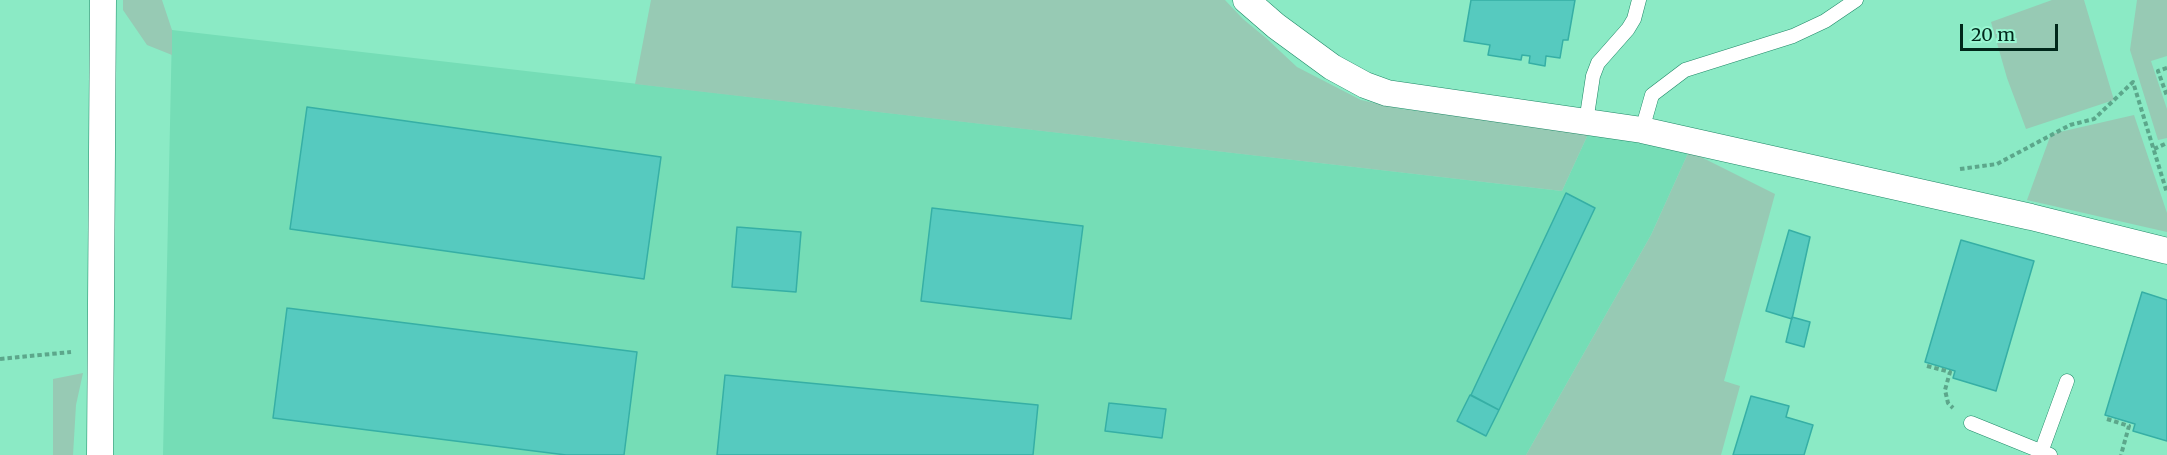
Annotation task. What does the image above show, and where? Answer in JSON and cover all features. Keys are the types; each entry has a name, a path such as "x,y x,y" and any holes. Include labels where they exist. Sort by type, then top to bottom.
{"street":[{"path":"100,455 103,0"},
{"path":"1246,0 1305,49 1332,67 1387,93 1642,130 2031,217 2167,251"}],"lane":[{"path":"1586,122 1593,76 1598,63 1628,29 1634,19 1639,0"},
{"path":"1642,130 1652,95 1685,70 1793,36 1825,21 1856,0"},
{"path":"1971,423 2044,453 2067,381"}],"path":[{"path":"2167,68 2158,71 2167,96"},
{"path":"1957,170 1997,164 2070,125 2094,119 2133,82 2167,193"},
{"path":"2154,149 2167,144"},
{"path":"0,359 101,349"},
{"path":"2107,419 2129,426 2121,455"}],"shaded area":[{"path":"123,0 162,0 172,30 172,55 147,45 123,10"},
{"path":"651,0 1225,0 1297,67 1361,100 1402,109 1590,130 1562,191 635,84"},
{"path":"2052,0 2084,0 2114,100 2026,129 2007,78 1991,22"},
{"path":"2137,0 2167,0 2167,56 2151,61 2167,109 2167,138 2158,140 2130,50"},
{"path":"172,30 1562,191 1590,130 1689,151 1651,235 1526,455 163,455"},
{"path":"2134,115 2167,213 2167,232 2027,200 2051,134"},
{"path":"1689,151 1775,194 1724,381 1740,386 1721,455 1526,455 1651,235"},
{"path":"83,373 76,405 73,455 53,455 53,379"}],"building":[{"path":"1471,0 1575,0 1568,40 1563,40 1560,58 1546,56 1545,66 1529,63 1530,56 1522,55 1521,60 1488,55 1490,45 1464,41"},
{"path":"307,107 661,157 644,279 290,229"},
{"path":"1566,193 1595,208 1499,410 1471,395"},
{"path":"932,208 1083,226 1071,319 921,301"},
{"path":"737,227 801,232 796,292 732,287"},
{"path":"1789,230 1810,237 1792,319 1766,311"},
{"path":"1961,240 2034,261 1996,391 1953,378 1955,371 1925,362"},
{"path":"2142,292 2167,300 2167,441 2133,431 2135,424 2105,415"},
{"path":"287,308 637,352 624,455 566,455 273,418"},
{"path":"1792,317 1810,322 1804,347 1786,342"},
{"path":"725,375 1038,405 1033,455 717,455"},
{"path":"1470,395 1499,410 1486,436 1457,421"},
{"path":"1751,396 1789,406 1786,417 1813,425 1804,455 1733,455"},
{"path":"1109,403 1166,409 1162,438 1105,431"}]}
